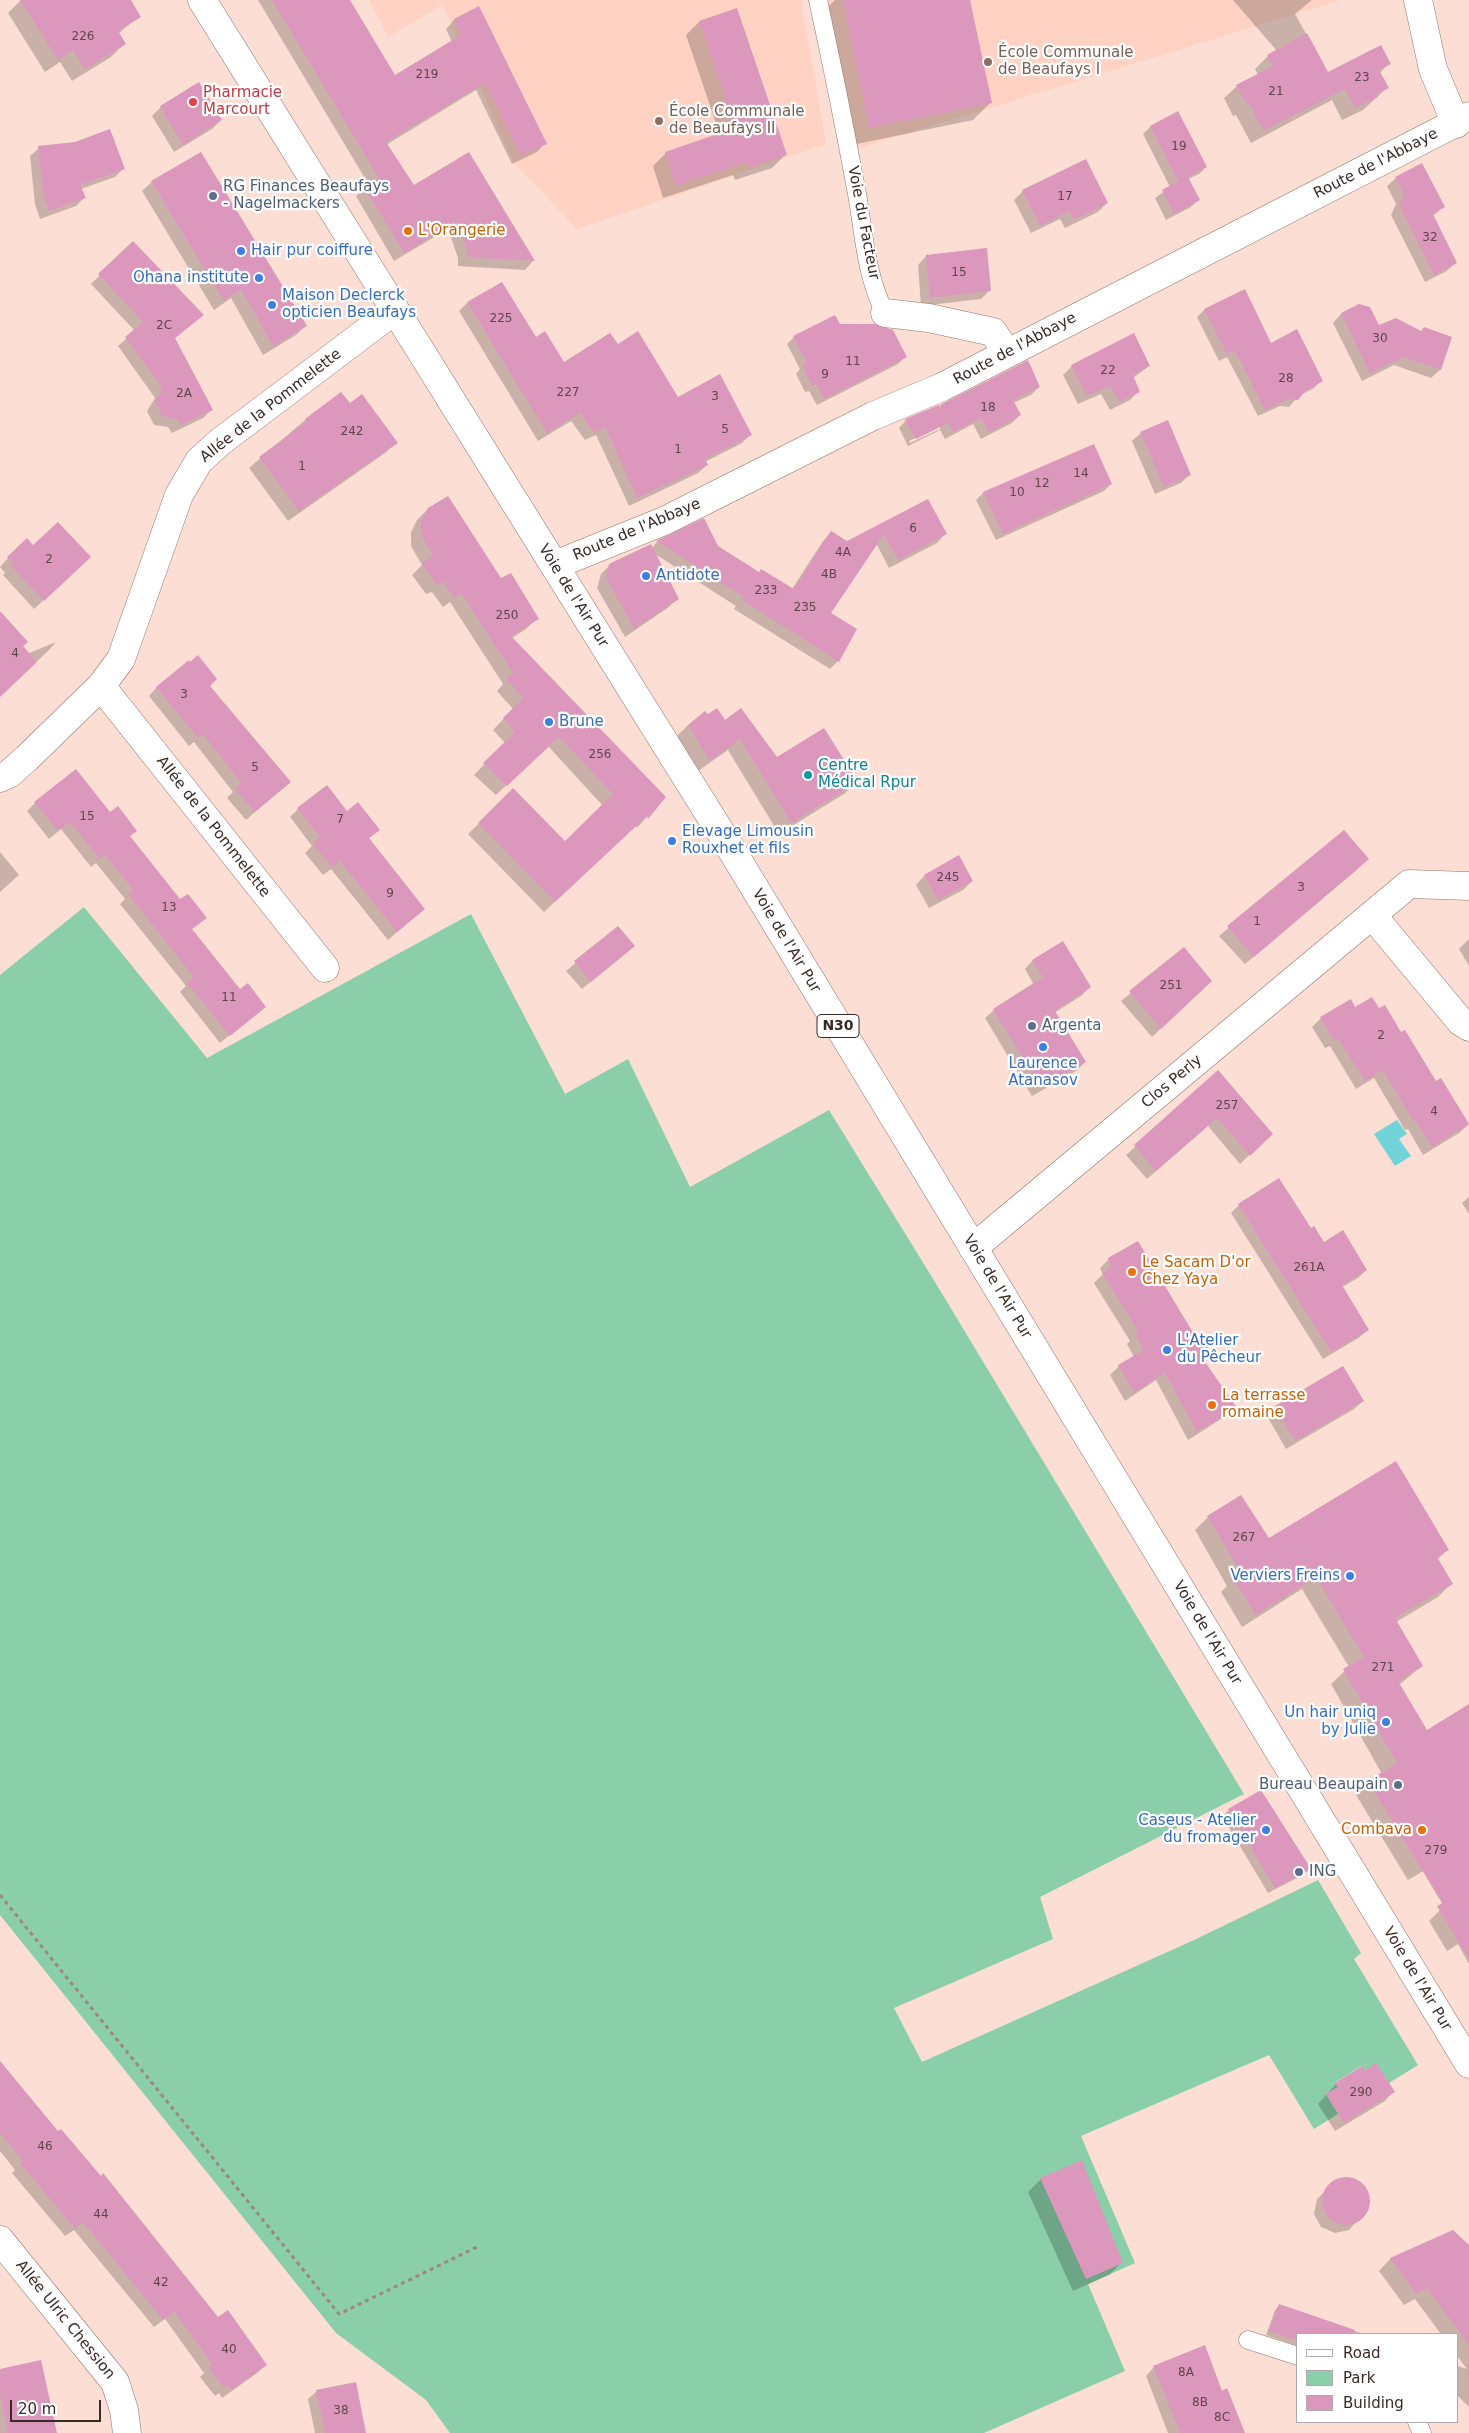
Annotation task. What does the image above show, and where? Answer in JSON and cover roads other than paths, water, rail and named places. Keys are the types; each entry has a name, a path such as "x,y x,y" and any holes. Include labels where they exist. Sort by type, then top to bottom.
{"street":[{"name":"Voie de l'Air Pur","path":"202,0 736,858 1464,2049"},
{"path":"1418,0 1433,69 1462,120"},
{"name":"Route de l'Abbaye","path":"554,565 664,521 873,416 942,387 1462,120"},
{"name":"Allée de la Pommelette","path":"0,778 9,774 28,758 101,686 121,658 179,495 199,462 220,442 395,310"},
{"name":"Voie du Facteur","path":"885,312 929,318 993,332 1007,353"},
{"name":"Allée de la Pommelette","path":"101,686 325,968"},
{"name":"Clos Perly","path":"973,1248 1409,884 1469,886"},
{"path":"1372,915 1461,1022 1469,1028"},
{"name":"Allée Ulric Chession","path":"0,2240 116,2382 124,2410 127,2433"}],"lane":[{"name":"Voie du Facteur","path":"818,0 857,194 869,267 878,299 885,312"},
{"path":"1248,2340 1296,2355"}],"water":[{"path":"1397,1120 1407,1134 1399,1139 1411,1156 1395,1166 1374,1134"}],"place":[{"name":"École Communale de Beaufays I","path":"988,62"},
{"name":"Pharmacie Marcourt","path":"193,102"},
{"name":"École Communale de Beaufays II","path":"659,121"},
{"name":"RG Finances Beaufays - Nagelmackers","path":"213,196"},
{"name":"L'Orangerie","path":"408,231"},
{"name":"Hair pur coiffure","path":"241,251"},
{"name":"Ohana institute","path":"259,278"},
{"name":"Maison Declerck opticien Beaufays","path":"272,305"},
{"name":"Antidote","path":"646,576"},
{"name":"Brune","path":"549,722"},
{"name":"Centre Médical Rpur","path":"808,775"},
{"name":"Elevage Limousin Rouxhet et fils","path":"672,841"},
{"name":"Argenta","path":"1032,1026"},
{"name":"Laurence Atanasov","path":"1043,1047"},
{"name":"Le Sacam D'or Chez Yaya","path":"1132,1272"},
{"name":"L'Atelier du Pêcheur","path":"1167,1350"},
{"name":"La terrasse romaine","path":"1212,1405"},
{"name":"Verviers Freins","path":"1350,1576"},
{"name":"Un hair uniq by Julie","path":"1386,1722"},
{"name":"Bureau Beaupain","path":"1398,1785"},
{"name":"Caseus - Atelier du fromager","path":"1266,1830"},
{"name":"Combava","path":"1422,1830"},
{"name":"ING","path":"1299,1872"}]}
